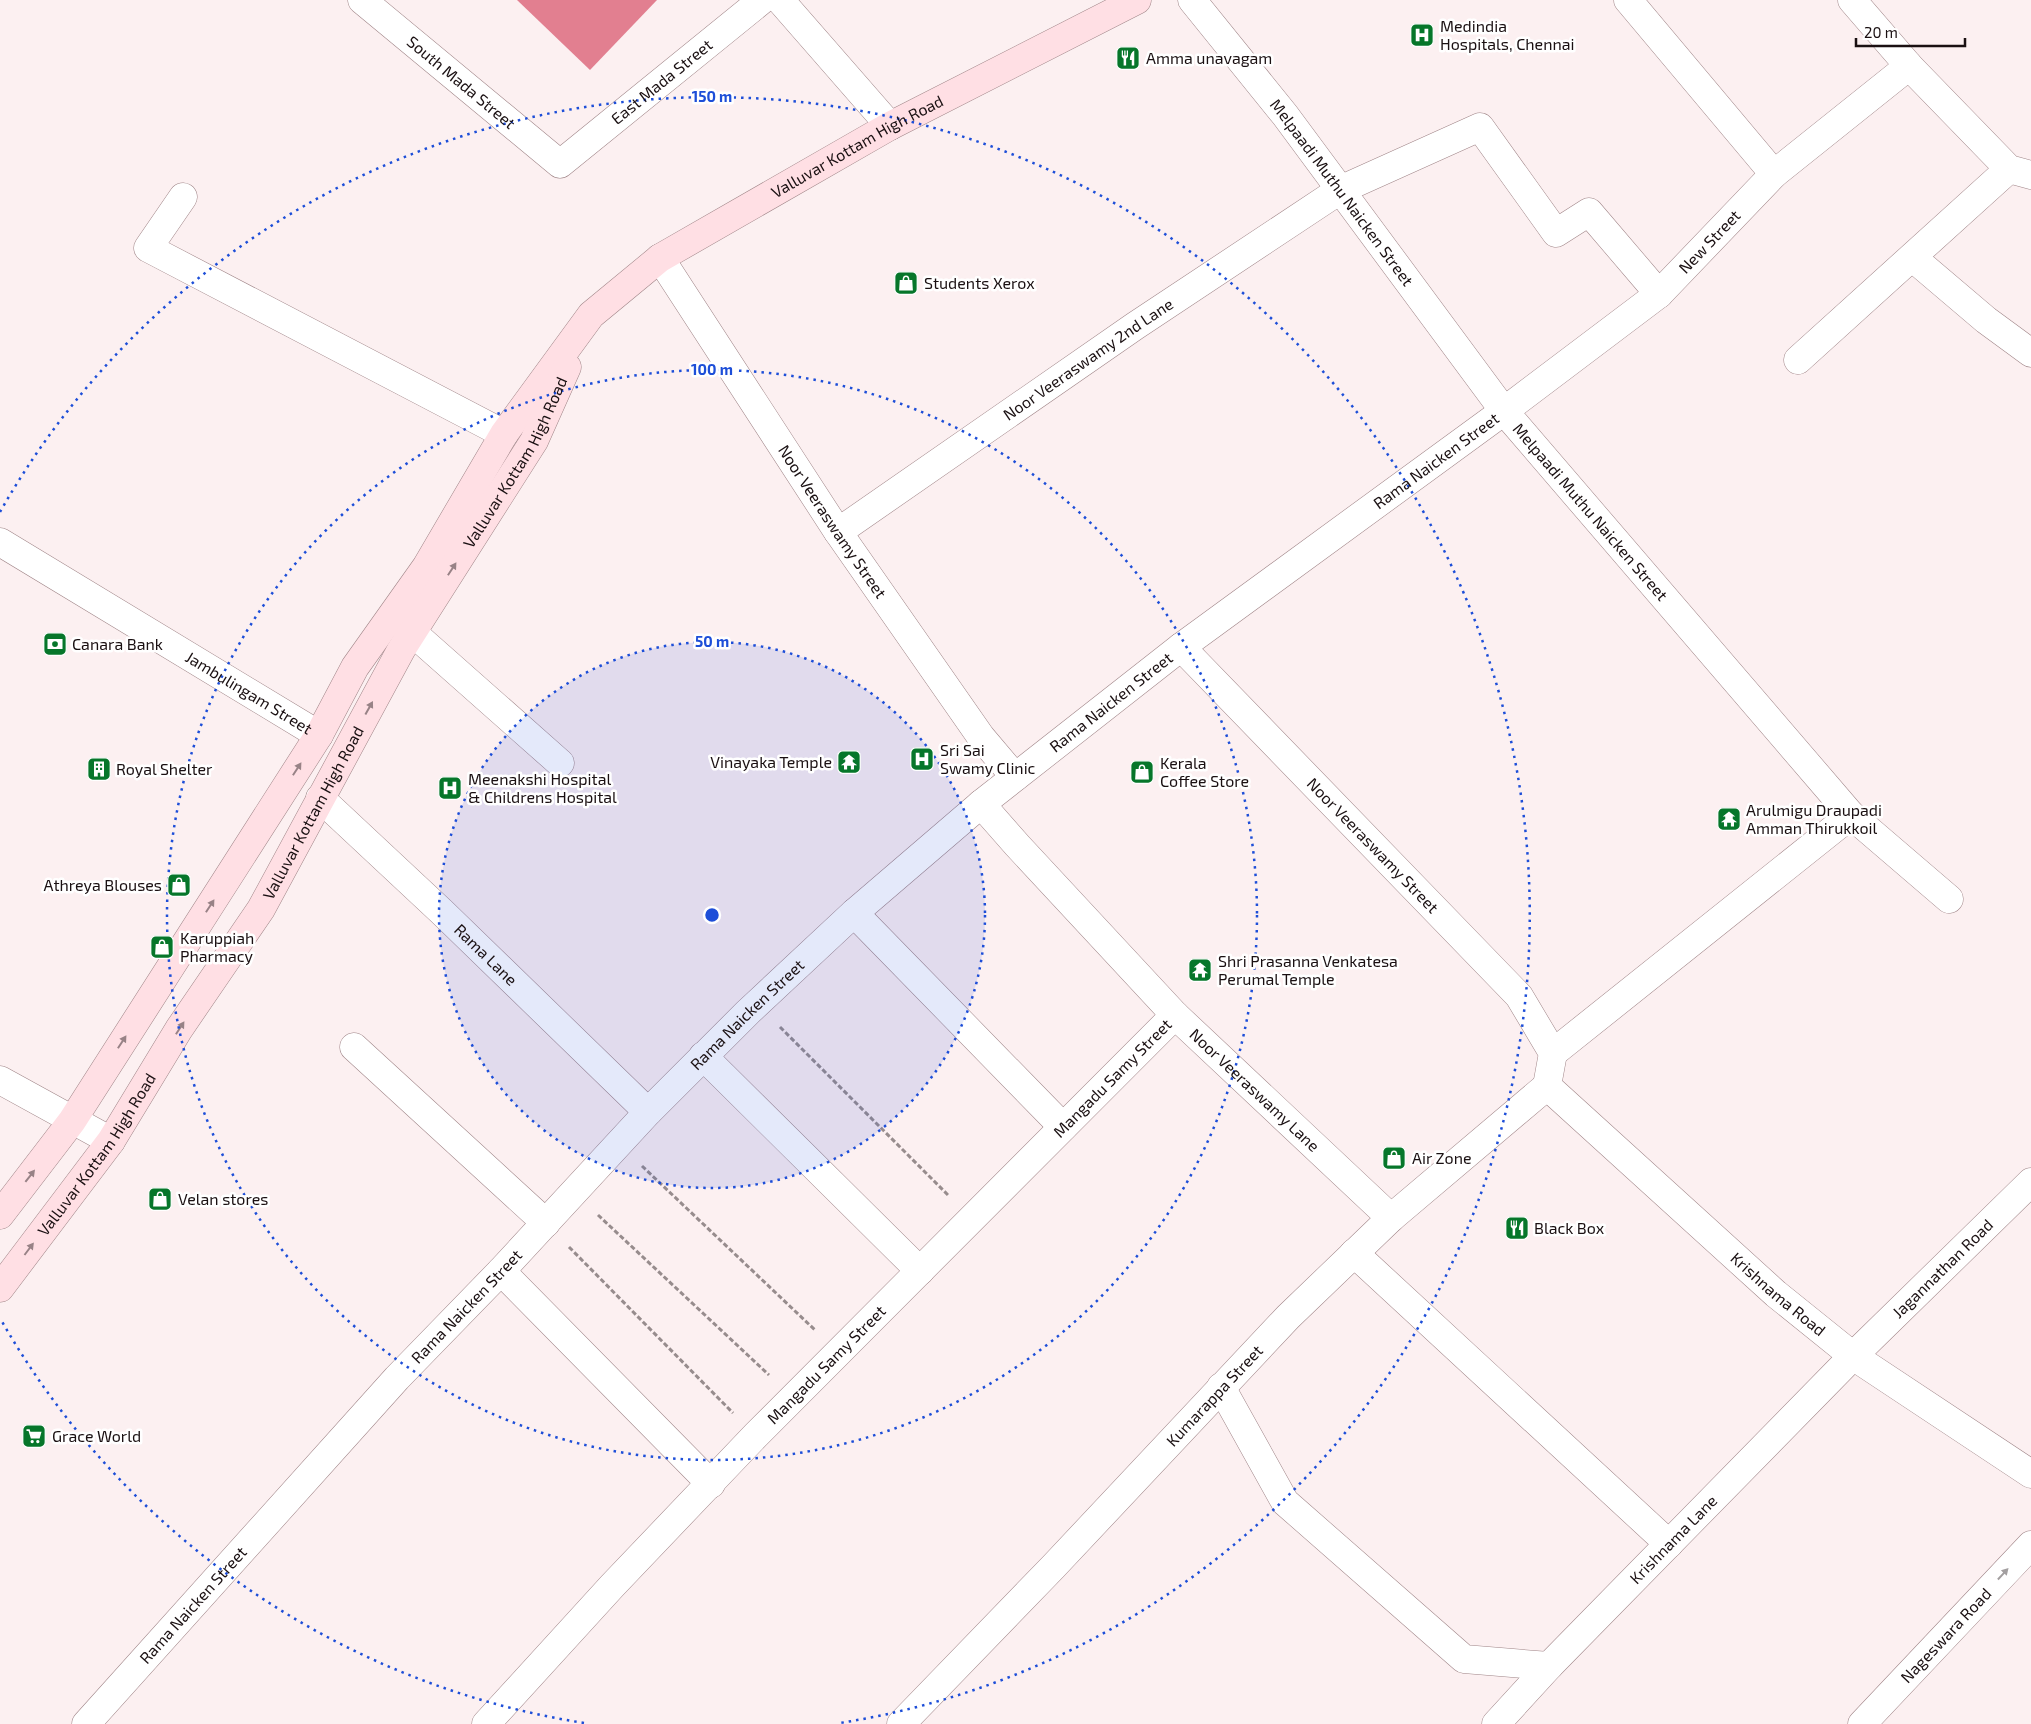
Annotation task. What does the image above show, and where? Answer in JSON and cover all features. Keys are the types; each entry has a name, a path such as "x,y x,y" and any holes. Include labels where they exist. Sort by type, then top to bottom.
{"main road":[{"name":"Valluvar Kottam High Road","path":"0,1215 72,1121 319,735 355,668 426,567 504,434 591,315 660,258 890,126 1137,0"},
{"name":"Valluvar Kottam High Road","path":"0,1288 111,1141 179,1029 261,909 412,632 534,441 591,315"}],"street":[{"name":"South Mada Street","path":"362,0 560,164"},
{"name":"East Mada Street","path":"560,164 762,0"},
{"path":"780,0 890,126"},
{"name":"Melpaadi Muthu Naicken Street","path":"1192,0 1285,116 1504,411 1851,815 1949,899"},
{"path":"1628,0 1774,174"},
{"path":"1798,360 1913,258 2020,172 1909,66 1852,0"},
{"name":"New Street","path":"1504,411 1659,294 1774,174 1909,66"},
{"name":"Noor Veeraswamy 2nd Lane","path":"838,532 1127,331 1340,190 1480,127 1556,234 1589,212 1659,294"},
{"path":"182,197 148,248 504,434"},
{"name":"Noor Veeraswamy Street","path":"660,258 838,532 981,737 1015,777"},
{"path":"1913,258 1986,320 2031,353"},
{"name":"Rama Naicken Street","path":"86,1724 398,1378 501,1271 648,1112 757,1003 854,913 981,804 1181,647 1504,411"},
{"name":"Jambulingam Street","path":"0,542 319,735"},
{"path":"412,632 560,763"},
{"name":"Noor Veeraswamy Street","path":"1181,647 1520,996 1553,1052"},
{"name":"Rama Lane","path":"320,798 442,912 648,1112"},
{"name":"Noor Veeraswamy Lane","path":"981,804 1176,1015 1391,1218"},
{"path":"1546,1086 1553,1052 1851,815"},
{"path":"854,913 1063,1127"},
{"name":"Mangadu Samy Street","path":"486,1724 612,1586 756,1436 1176,1015"},
{"path":"354,1047 546,1223"},
{"path":"703,1056 920,1271"},
{"path":"0,1080 111,1141"},
{"name":"Kumarappa Street","path":"901,1724 1053,1567 1288,1317 1391,1218 1546,1086"},
{"name":"Krishnama Road","path":"1546,1086 1776,1294 1853,1356 2031,1474"},
{"name":"Jagannathan Road","path":"1853,1356 2031,1182"},
{"path":"1354,1253 1669,1544"},
{"path":"501,1271 711,1484"},
{"name":"Krishnama Lane","path":"1496,1724 1549,1666 1853,1356"},
{"path":"1221,1388 1285,1502 1464,1660 1549,1666"},
{"name":"Nageswara Road","path":"1862,1724 2031,1545"}],"path":[{"path":"757,1003 972,1219"},
{"path":"620,1144 839,1352"},
{"path":"574,1193 793,1398"},
{"path":"546,1223 756,1436"}],"shaded area":[{"path":"517,0 657,0 590,70"}],"place":[{"name":"Medindia Hospitals, Chennai","path":"1422,35"},
{"name":"Amma unavagam","path":"1128,58"},
{"name":"Students Xerox","path":"906,283"},
{"name":"Canara Bank","path":"55,644"},
{"name":"Sri Sai Swamy Clinic","path":"922,759"},
{"name":"Vinayaka Temple","path":"849,762"},
{"name":"Royal Shelter","path":"99,769"},
{"name":"Kerala Coffee Store","path":"1142,772"},
{"name":"Meenakshi Hospital & Childrens Hospital","path":"450,788"},
{"name":"Arulmigu Draupadi Amman Thirukkoil","path":"1729,819"},
{"name":"Athreya Blouses","path":"179,885"},
{"name":"Karuppiah Pharmacy","path":"162,947"},
{"name":"Shri Prasanna Venkatesa Perumal Temple","path":"1200,970"},
{"name":"Air Zone","path":"1394,1158"},
{"name":"Velan stores","path":"160,1199"},
{"name":"Black Box","path":"1517,1228"},
{"name":"Grace World","path":"34,1436"}]}
